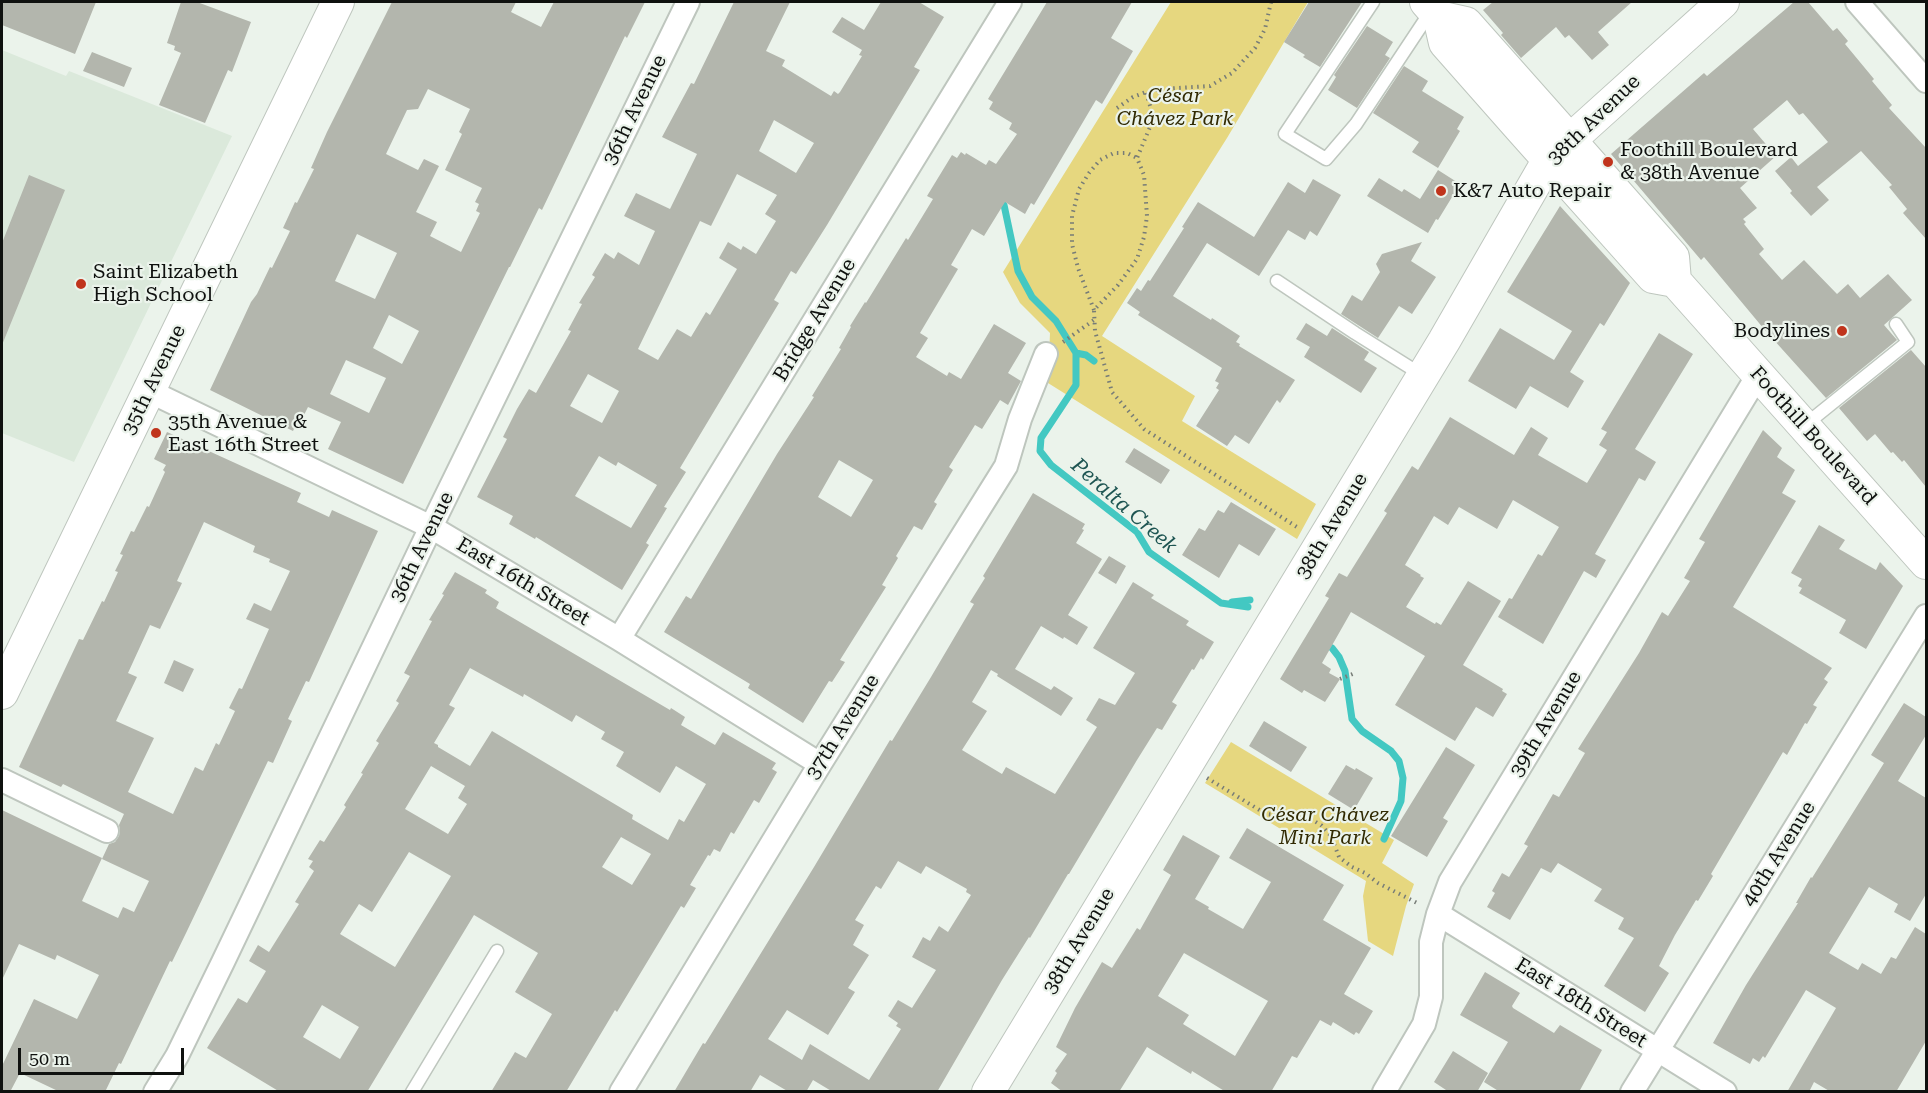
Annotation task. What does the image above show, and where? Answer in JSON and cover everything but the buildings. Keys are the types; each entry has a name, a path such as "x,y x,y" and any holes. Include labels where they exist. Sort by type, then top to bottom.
{"main road":[{"name":"35th Avenue","path":"2,693 338,2"},
{"name":"38th Avenue","path":"988,1092 1559,149 1723,2"},
{"name":"Foothill Boulevard","path":"1433,9 1445,43 1559,149 1653,276 1675,281 1926,563"}],"street":[{"name":"36th Avenue","path":"155,1092 177,1056 223,962 430,527 688,2"},
{"name":"Bridge Avenue","path":"619,639 1010,2"},
{"path":"1857,2 1926,81"},
{"name":"37th Avenue","path":"621,1092 820,764 1006,466 1020,419 1046,354"},
{"name":"39th Avenue","path":"1384,1092 1424,1024 1431,997 1431,942 1450,882 1758,375"},
{"name":"East 16th Street","path":"149,391 430,527 619,639 820,764"},
{"name":"40th Avenue","path":"1632,1092 1926,616"},
{"path":"2,780 107,831"},
{"name":"East 18th Street","path":"1438,914 1725,1092"}],"lane":[{"path":"1373,2 1285,134 1326,159 1356,124 1433,9"},
{"path":"1277,281 1423,375"},
{"path":"1804,426 1908,342 1896,324"},
{"path":"412,1092 496,951"}],"path":[{"path":"1118,108 1133,97 1146,92 1210,86 1232,73 1255,48 1265,29 1271,2"},
{"path":"1137,158 1150,127 1151,109 1146,92"},
{"path":"1094,310 1118,285 1137,259 1144,237 1147,216 1144,175 1137,158 1127,153 1114,153 1100,160 1079,189 1072,216 1072,244 1078,268 1094,310 1095,331 1112,392 1144,429 1322,543"},
{"path":"1046,354 1094,320"},
{"path":"1340,679 1355,673"},
{"path":"1186,766 1266,814 1309,818 1321,825 1331,836 1339,857 1352,867 1438,914"}],"shaded area":[{"name":"Saint Elizabeth High School","path":"2,50 66,76 69,71 232,136 74,462 2,433"}],"green space":[{"name":"César Chávez Park","path":"1171,2 1308,2 1227,138 1102,336 1195,396 1182,421 1316,504 1297,539 1048,383 1050,333 1020,303 1003,272"},
{"name":"César Chávez Mini Park","path":"1231,742 1394,840 1382,863 1414,884 1393,956 1368,941 1363,896 1366,881 1205,783"}],"waterway":[{"name":"Peralta Creek","path":"1004,205 1018,271 1032,297 1056,321 1076,353 1076,385 1041,438 1040,451 1051,465 1137,532 1149,552 1221,603 1248,607"},
{"name":"Peralta Creek","path":"1076,353 1086,355 1094,361"},
{"name":"Peralta Creek","path":"1232,602 1250,600"},
{"name":"Peralta Creek","path":"1332,648 1345,671 1352,719 1362,731 1391,751 1399,761 1403,778 1401,801 1384,839"}],"place":[{"name":"Foothill Boulevard & 38th Avenue","path":"1608,162"},
{"name":"K&7 Auto Repair","path":"1441,191"},
{"name":"Saint Elizabeth High School","path":"81,284"},
{"name":"Bodylines","path":"1842,331"},
{"name":"35th Avenue & East 16th Street","path":"156,433"}]}
